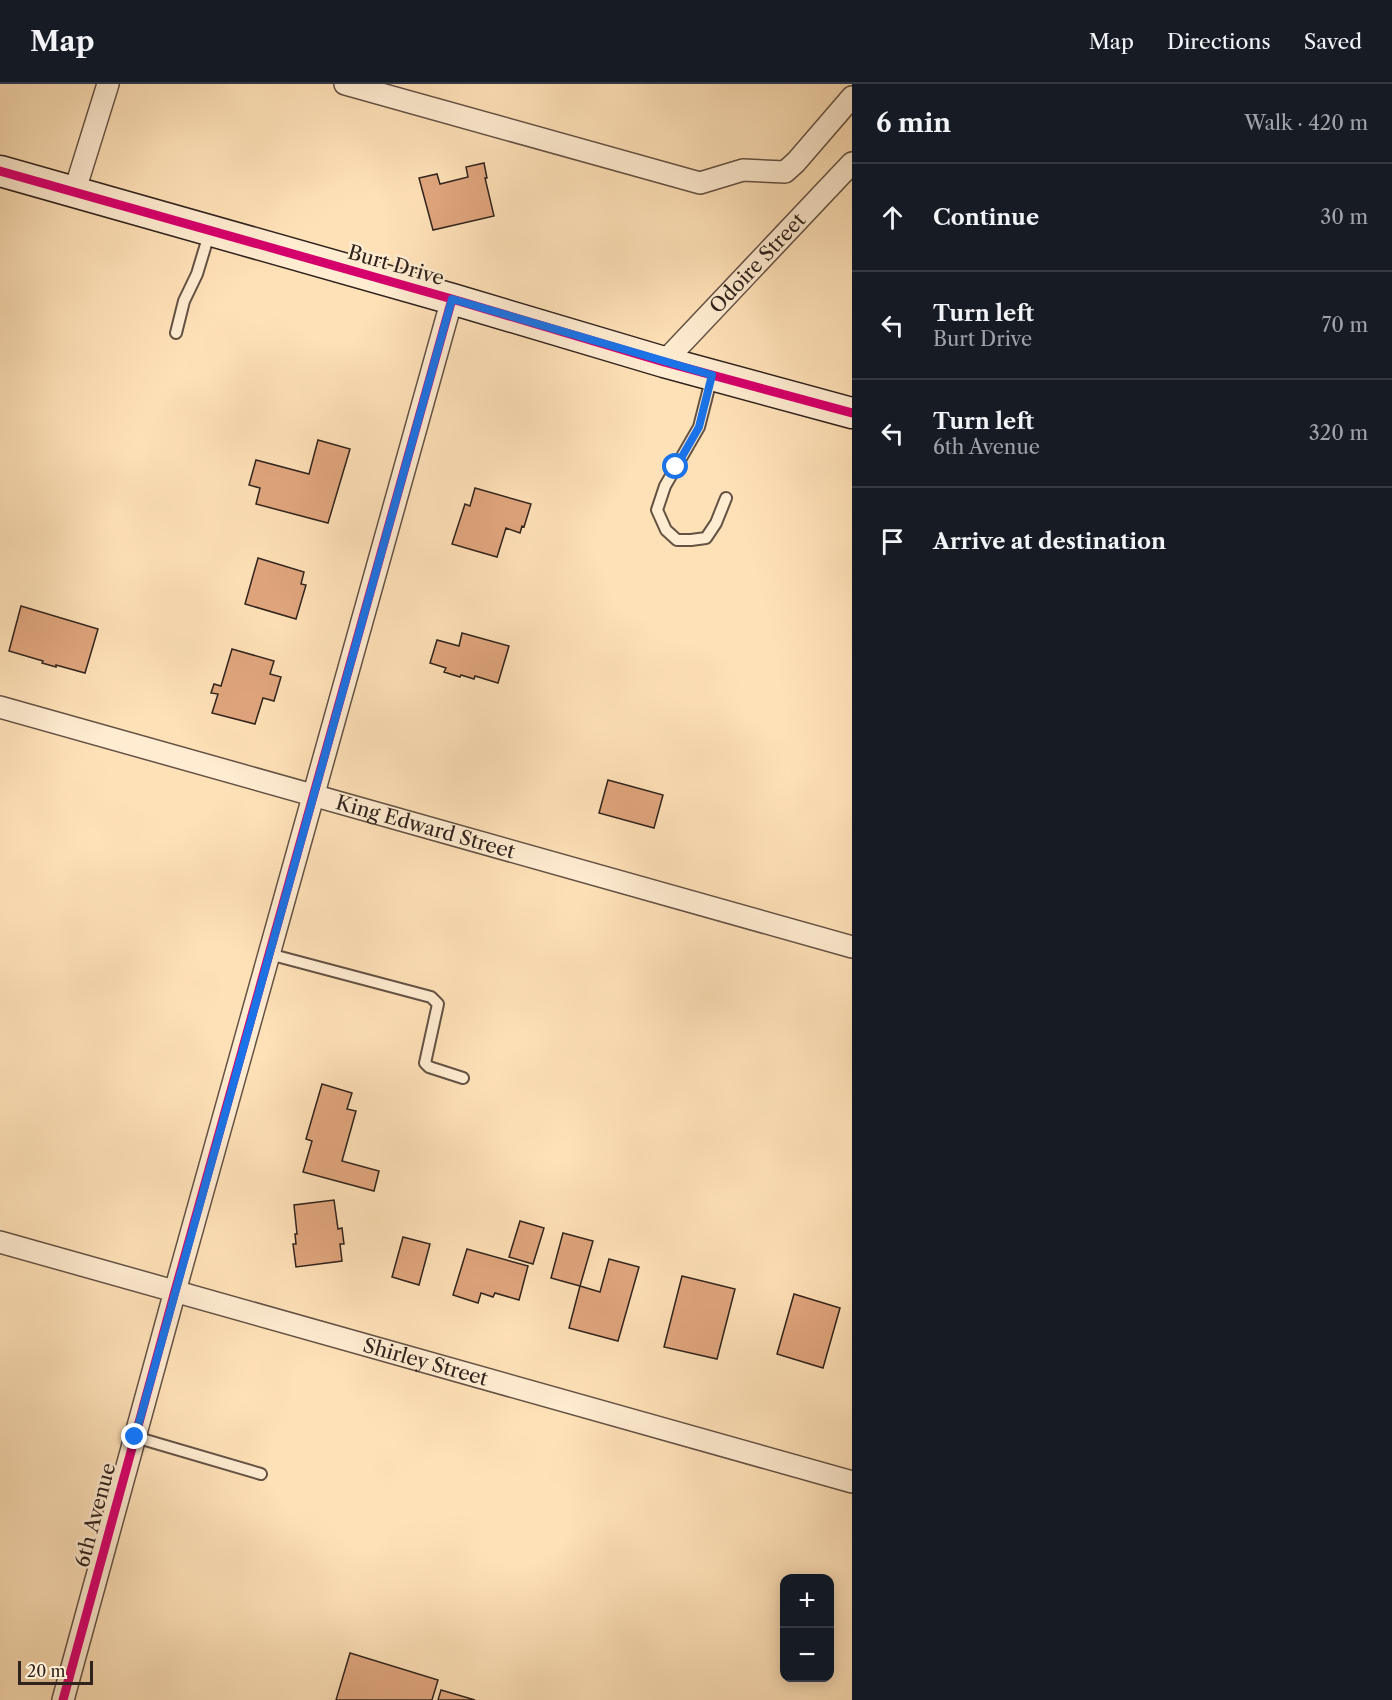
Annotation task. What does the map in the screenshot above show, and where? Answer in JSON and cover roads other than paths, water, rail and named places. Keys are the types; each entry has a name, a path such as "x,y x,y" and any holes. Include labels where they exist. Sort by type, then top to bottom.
{"street":[{"path":"74,193 108,84"},
{"path":"345,84 700,183 743,170 785,172 852,97"},
{"name":"Odoire Street","path":"664,362 852,163"},
{"name":"Burt Drive","path":"0,171 852,414"},
{"name":"6th Avenue","path":"63,1700 452,299"},
{"name":"King Edward Street","path":"0,707 852,947"},
{"name":"Shirley Street","path":"0,1242 852,1482"}],"lane":[{"path":"176,333 184,301 197,274 210,231"},
{"path":"712,375 699,427 665,486 657,510 666,530 677,540 706,538 716,524 726,498"},
{"path":"269,954 431,997 438,1004 425,1063 429,1067 464,1078"},
{"path":"135,1437 261,1474"}]}
